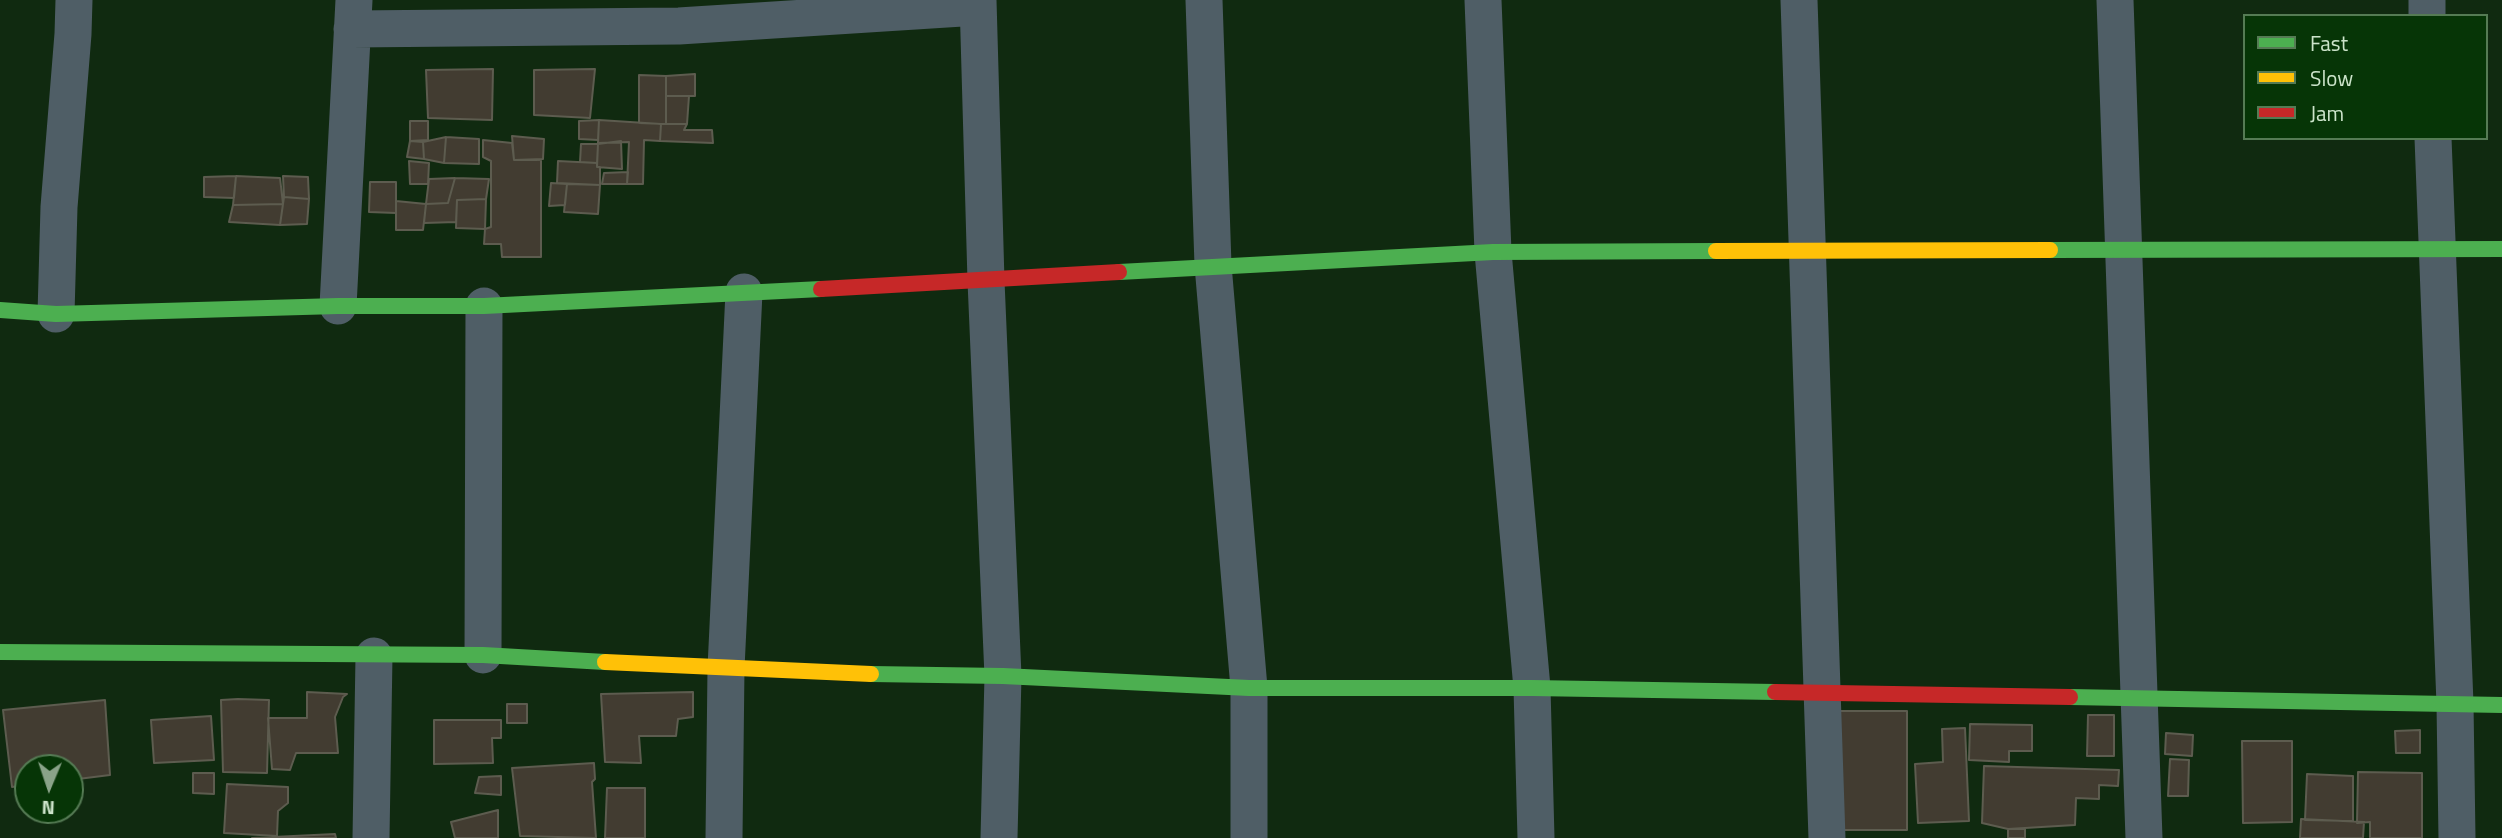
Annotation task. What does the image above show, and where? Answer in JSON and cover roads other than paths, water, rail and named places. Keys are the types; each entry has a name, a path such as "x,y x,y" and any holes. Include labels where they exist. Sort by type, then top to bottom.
{"street":[{"path":"56,314 59,207 74,0"},
{"path":"1204,0 1213,265 1249,688 1249,838"},
{"path":"1483,0 1493,252 1532,688 1536,838"},
{"path":"1799,0 1827,838"},
{"path":"2115,0 2144,838"},
{"path":"338,306 353,14 679,26 978,4 986,281 1003,676 999,838"},
{"path":"2433,140 2455,704 2457,838"},
{"path":"0,310 56,314 338,306 484,306 1493,252 2502,249"},
{"path":"724,838 726,668 744,292"},
{"path":"483,655 484,306"},
{"path":"0,652 483,655 838,674 1003,676 1249,688 1532,688 2502,705"},
{"path":"371,838 374,656"}]}
